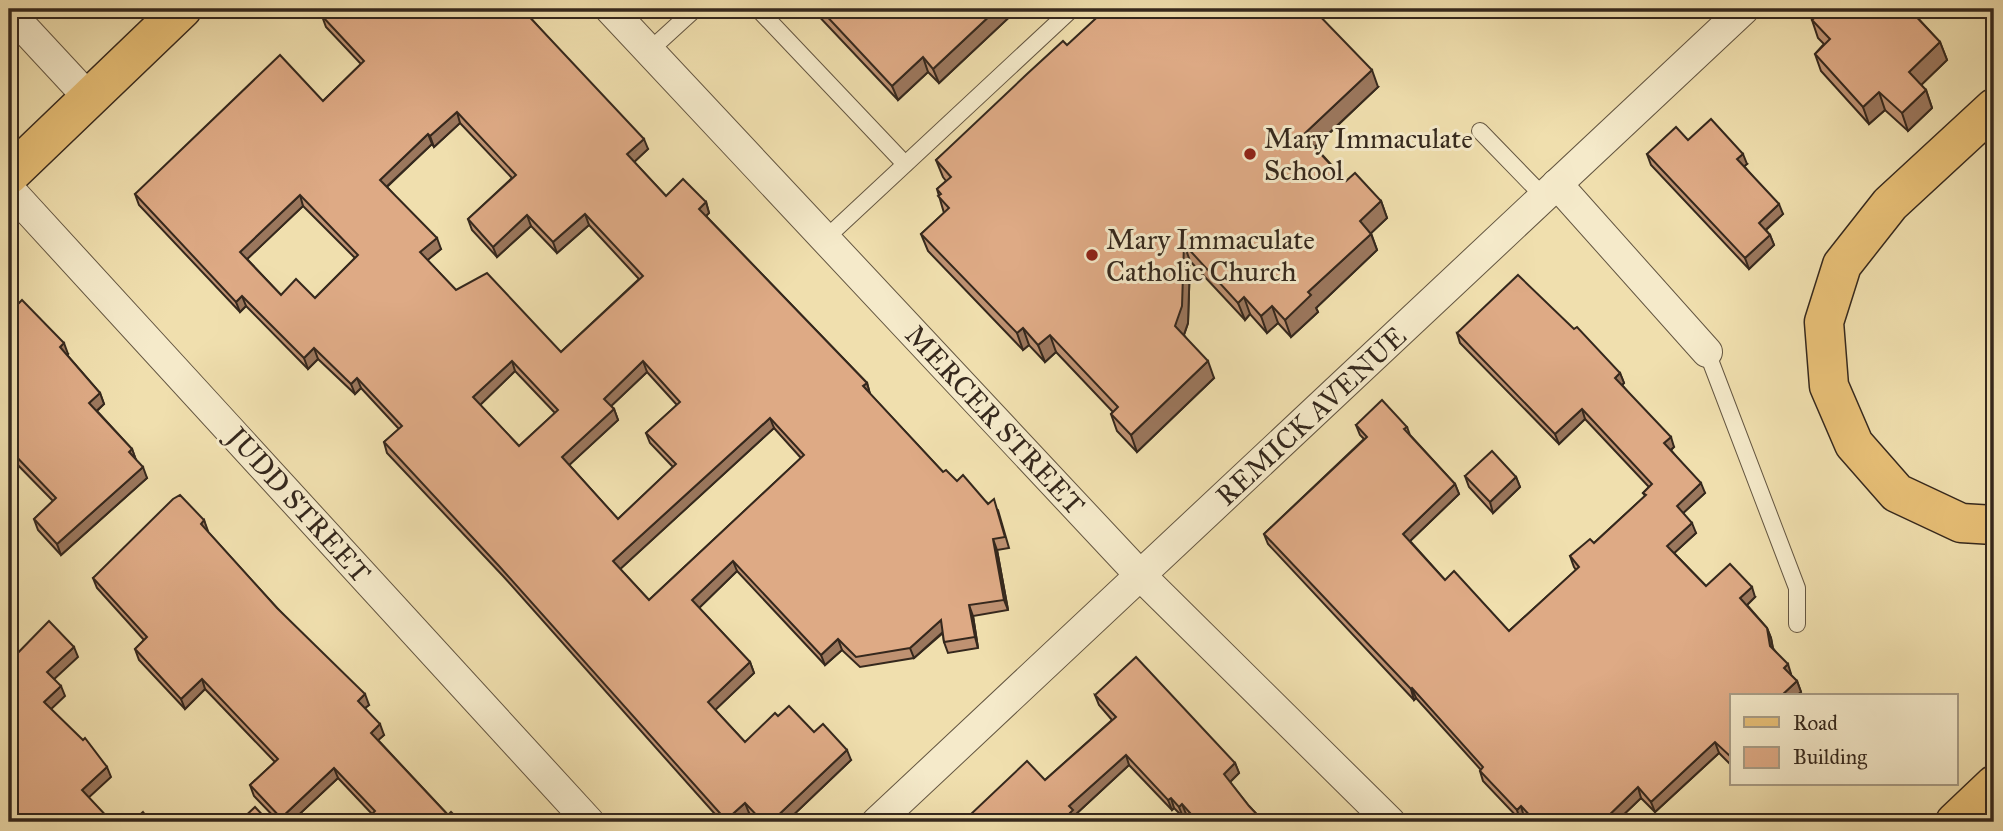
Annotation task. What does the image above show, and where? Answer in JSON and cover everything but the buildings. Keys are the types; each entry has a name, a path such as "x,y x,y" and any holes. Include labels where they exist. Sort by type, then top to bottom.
{"main road":[{"path":"9,176 182,9"},
{"path":"1994,108 1890,204 1842,265 1824,323 1829,386 1854,444 1898,493 1961,523 1994,525"},
{"path":"1955,822 1994,785"}],"street":[{"name":"MERCER STREET","path":"610,9 1140,575 1390,822"},
{"name":"REMICK AVENUE","path":"877,822 1744,9"},
{"path":"9,12 89,97"},
{"name":"JUDD STREET","path":"9,189 589,822"},
{"path":"1550,191 1707,352"}],"lane":[{"path":"649,51 695,9"},
{"path":"758,9 905,164"},
{"path":"825,239 1072,9"},
{"path":"1480,131 1550,191"},
{"path":"1707,352 1797,587 1797,624"}],"place":[{"name":"Mary Immaculate School","path":"1250,154"},
{"name":"Mary Immaculate Catholic Church","path":"1092,255"}]}
